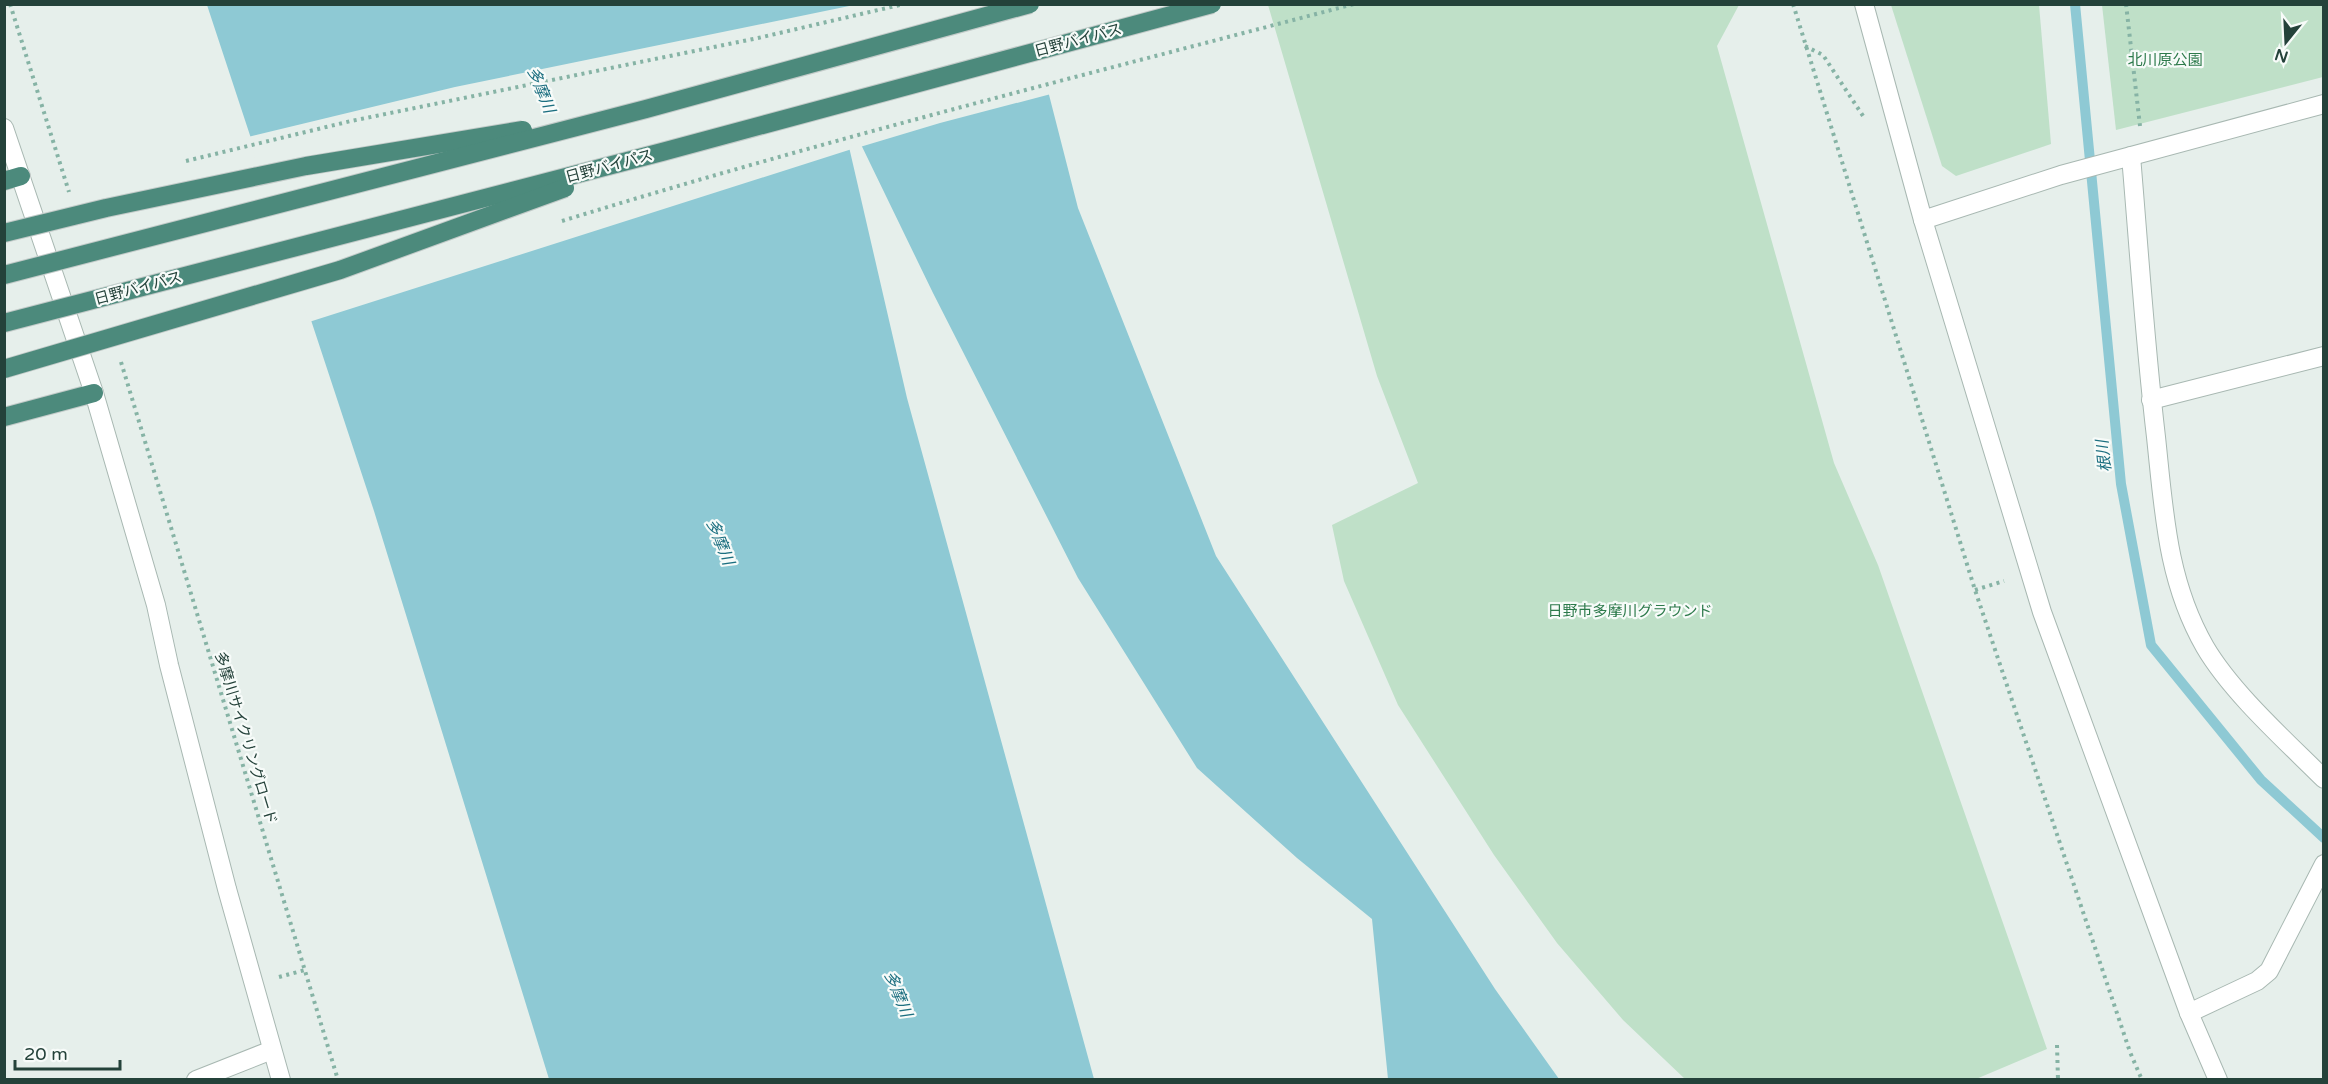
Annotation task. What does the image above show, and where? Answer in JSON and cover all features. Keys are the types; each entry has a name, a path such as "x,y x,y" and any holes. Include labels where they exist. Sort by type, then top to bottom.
{"highway":[{"path":"4,275 646,109 1030,4"},
{"name":"日野バイパス","path":"4,323 662,152 1212,4"},
{"path":"4,233 106,208 306,166 646,109"},
{"path":"4,369 340,270 662,152"},
{"path":"4,417 94,393"}],"street":[{"path":"1864,4 1923,220 2042,612 2190,1013 2218,1080"},
{"path":"1923,220 2061,175 2324,104"},
{"path":"4,128 13,179 94,393 156,605 169,665 221,867 281,1080"},
{"path":"2131,156 2151,400 2172,568 2191,621 2206,649 2229,680 2324,779"},
{"path":"2151,400 2324,356"},
{"path":"2190,1013 2257,981 2269,971 2320,878"},
{"path":"196,1080 272,1050"}],"path":[{"path":"178,163 362,118 758,39 904,4"},
{"path":"554,223 667,188 936,114 1354,4"},
{"path":"1793,4 1975,590 2130,1052 2142,1080"},
{"path":"2126,4 2140,129"},
{"path":"1804,45 1823,55 1865,118 1868,129"},
{"path":"62,191 74,188"},
{"path":"111,361 123,357"},
{"name":"多摩川サイクリングロード","path":"134,403 338,1080"},
{"path":"1975,590 2013,579"},
{"path":"269,980 305,970"},
{"path":"2057,1045 2058,1080"}],"green space":[{"name":"日野市多摩川グラウンド","path":"1268,5 1739,5 1717,46 1834,463 1878,565 2047,1049 1976,1079 1685,1079 1623,1020 1557,943 1494,855 1398,705 1344,581 1332,525 1418,483 1377,376"},
{"path":"1891,5 2039,5 2051,144 1956,176 1942,166"},
{"name":"北川原公園","path":"2102,5 2323,5 2323,77 2116,130"}],"water":[{"name":"多摩川","path":"207,5 1026,5 1078,208 1216,556 1495,989 1559,1079 1388,1079 1372,919 1297,858 1197,768 1078,578 933,293 837,95 907,398 1094,1079 549,1079 374,511"}],"pier":[{"path":"1029,4 1051,94 860,147 845,117 852,149 309,322 248,137 455,87 854,5"}],"waterway":[{"name":"根川","path":"2075,4 2121,484 2151,645 2261,780 2324,838"}]}
